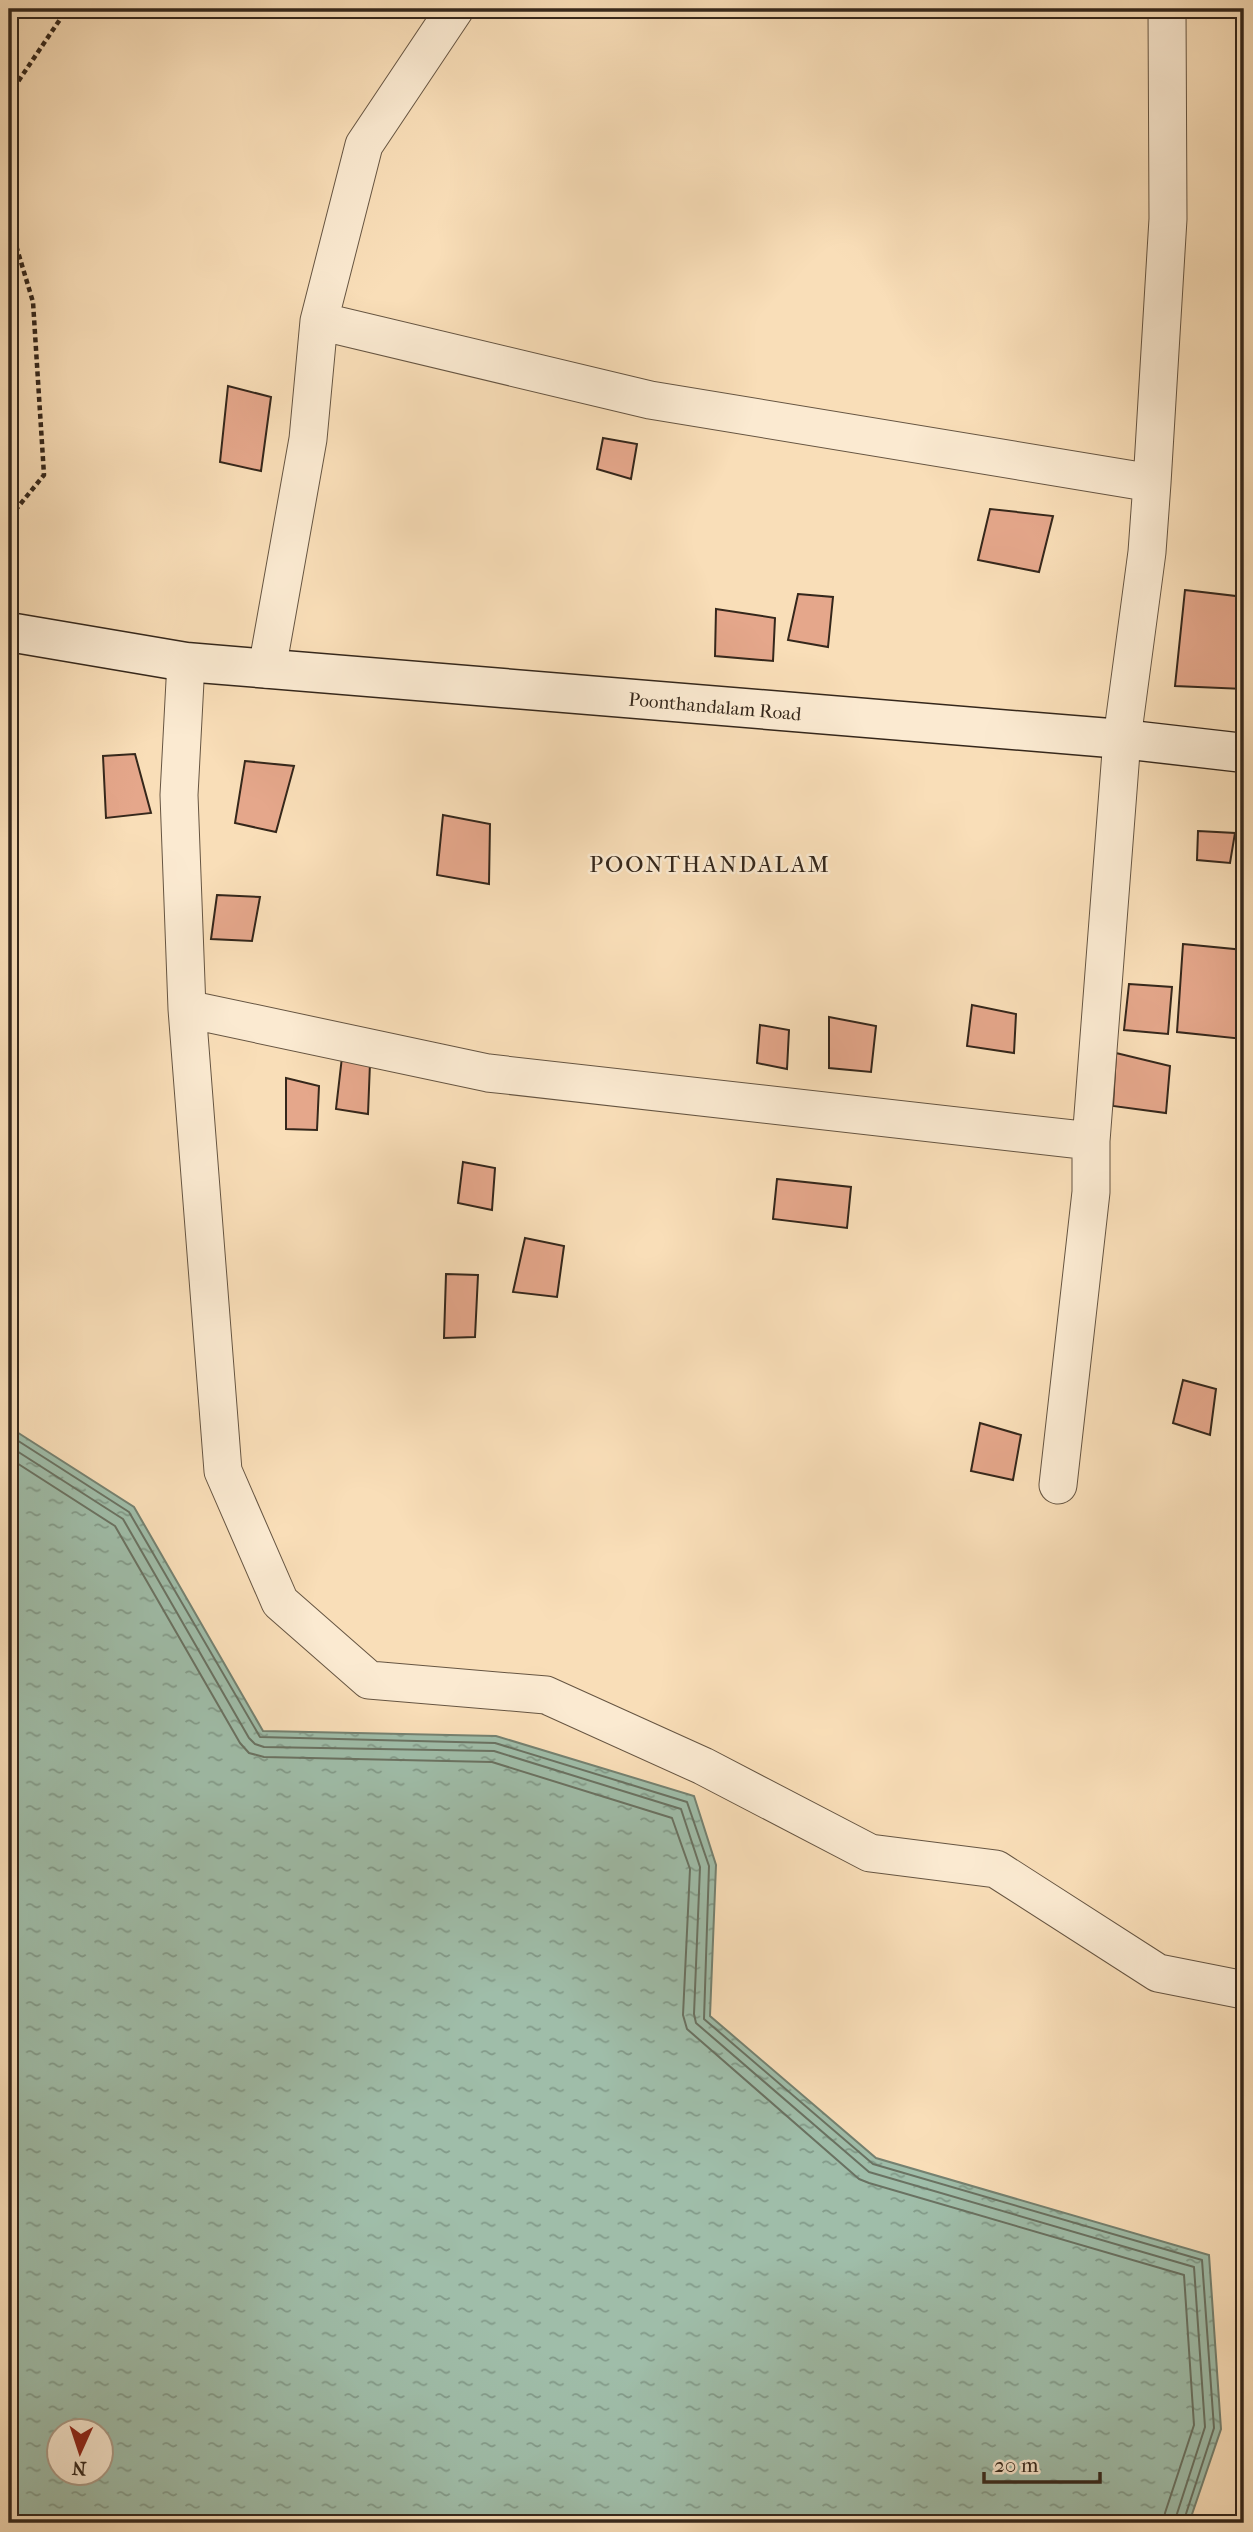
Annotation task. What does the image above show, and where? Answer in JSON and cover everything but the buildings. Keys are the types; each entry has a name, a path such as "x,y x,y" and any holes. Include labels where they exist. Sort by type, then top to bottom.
{"street":[{"path":"267,669 308,439 319,321 364,145 455,9"},
{"path":"1058,1485 1091,1192 1091,1141 1122,739 1147,552 1168,219 1167,9"},
{"path":"319,321 650,400 1152,483"},
{"name":"Poonthandalam Road","path":"9,632 186,662 1122,739 1244,753"},
{"path":"186,662 179,795 187,1009 223,1471 280,1602 369,1680 546,1695 703,1766 870,1853 996,1869 1158,1973 1244,1990"},
{"path":"187,1009 488,1073 1091,1141"}],"path":[{"path":"9,95 67,9"},
{"path":"9,222 33,302 44,475 9,518"}],"water":[{"path":"9,1427 134,1507 263,1731 496,1736 694,1796 716,1865 710,2016 876,2158 1209,2255 1221,2429 1189,2523 9,2523"}],"district":[{"name":"POONTHANDALAM","path":"710,864"}]}
